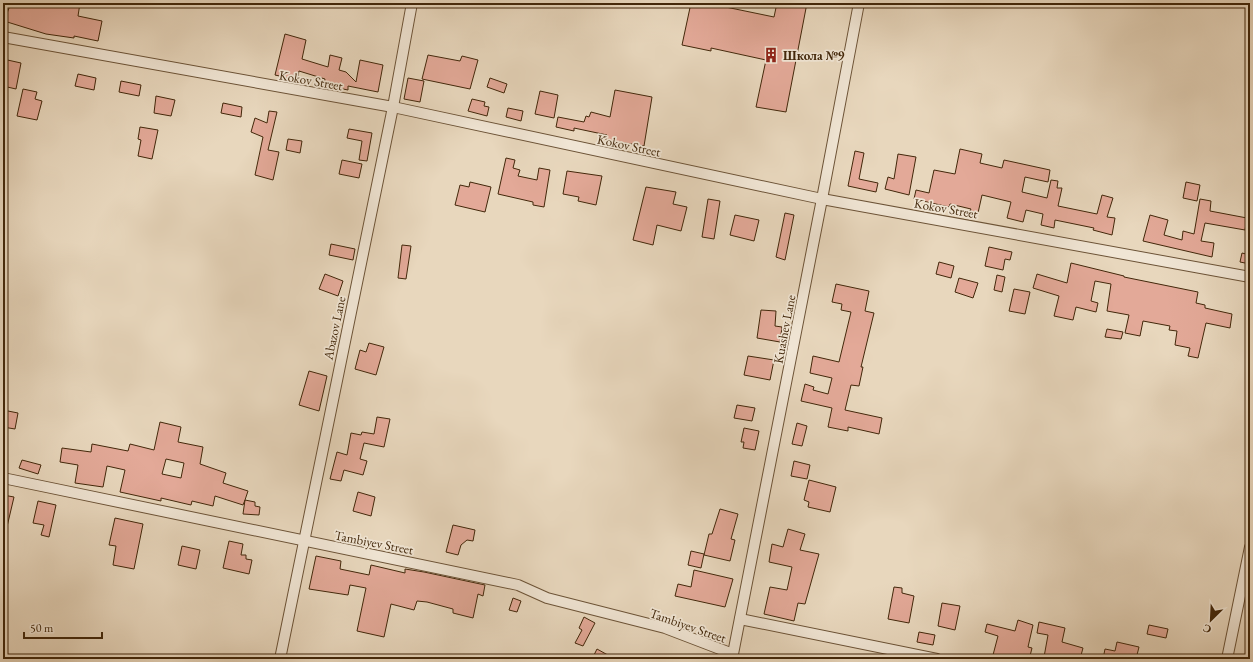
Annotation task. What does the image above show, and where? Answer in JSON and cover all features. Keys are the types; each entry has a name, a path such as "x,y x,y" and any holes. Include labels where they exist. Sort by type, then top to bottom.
{"street":[{"name":"Abazov Lane","path":"280,659 393,108 412,3"},
{"name":"Kuashev Lane","path":"732,657 859,3"},
{"name":"Kokov Street","path":"3,37 393,108 822,199 1250,277"},
{"name":"Tambiyev Street","path":"3,478 518,585 547,598 665,628 732,657"},
{"path":"1227,659 1250,547"},
{"name":"Tambiyev Street","path":"740,618 937,659"}],"building":[{"path":"11,3 80,3 78,16 102,21 98,41 74,36 74,38 46,34 4,21"},
{"name":"Школа №9","path":"691,3 717,3 716,5 774,17 777,3 807,3 786,112 756,107 766,60 711,48 711,51 682,45"},
{"path":"285,34 306,40 302,59 328,67 330,55 342,58 339,70 346,72 356,82 360,60 383,65 378,92 348,86 348,90 324,85 325,79 299,71 297,80 275,75"},
{"path":"428,55 460,61 462,56 478,60 470,89 422,79"},
{"path":"3,59 21,63 16,89 3,86"},
{"path":"78,74 96,78 94,90 75,86"},
{"path":"408,78 424,81 420,102 404,99"},
{"path":"490,78 507,84 504,93 487,87"},
{"path":"121,81 141,85 139,96 119,92"},
{"path":"23,89 37,92 35,99 42,101 37,120 17,116"},
{"path":"615,90 652,97 644,146 606,140 607,135 574,128 574,131 556,127 558,117 584,122 586,116 589,117 591,112 610,117"},
{"path":"540,91 558,95 554,118 535,114"},
{"path":"156,96 175,100 171,116 154,113"},
{"path":"472,99 485,102 484,106 489,107 487,116 468,111"},
{"path":"223,103 242,107 241,117 221,113"},
{"path":"508,108 523,111 521,121 506,117"},
{"path":"269,111 277,112 268,150 279,152 273,180 255,175 263,137 251,132 255,118 267,123"},
{"path":"140,127 158,130 152,159 138,156 141,140 138,139"},
{"path":"349,129 372,133 367,161 359,160 362,141 347,138"},
{"path":"288,139 302,141 300,153 286,150"},
{"path":"960,149 982,154 980,163 1002,168 1004,160 1050,170 1048,182 1025,177 1022,192 1047,198 1051,180 1058,181 1057,188 1062,188 1058,206 1097,214 1102,195 1113,198 1107,217 1115,218 1112,235 1093,230 1094,228 1055,220 1054,228 1041,225 1043,214 1026,210 1023,222 1007,218 1011,202 982,195 978,213 970,211 971,209 950,204 949,207 914,199 916,190 929,193 934,170 955,174"},
{"path":"855,151 864,153 859,179 878,183 876,192 848,186"},
{"path":"898,154 916,157 909,195 885,189 888,177 894,179"},
{"path":"506,158 515,160 513,168 520,170 518,176 537,180 539,168 550,170 544,207 533,205 533,202 498,194"},
{"path":"342,160 362,164 359,178 339,174"},
{"path":"567,171 602,176 596,205 578,201 579,197 563,194"},
{"path":"470,182 491,187 485,212 455,205 460,185 469,187"},
{"path":"1186,182 1200,185 1197,201 1183,198"},
{"path":"646,187 676,192 673,204 687,207 681,231 657,225 653,245 633,240"},
{"path":"708,199 720,201 714,239 702,237"},
{"path":"1200,199 1211,201 1210,211 1247,218 1245,230 1205,223 1201,241 1214,243 1212,257 1143,241 1150,215 1168,220 1164,235 1182,240 1183,231 1194,234"},
{"path":"785,213 794,215 785,260 776,257"},
{"path":"735,215 759,220 754,241 730,235"},
{"path":"331,244 355,249 353,260 329,255"},
{"path":"402,245 411,246 406,279 398,278"},
{"path":"989,247 1012,252 1010,260 1005,259 1003,270 985,266"},
{"path":"1242,253 1250,255 1250,264 1240,262"},
{"path":"939,262 954,266 951,278 936,274"},
{"path":"1071,263 1124,277 1198,292 1196,303 1205,305 1205,308 1232,314 1230,328 1206,323 1198,358 1188,356 1190,348 1175,345 1177,331 1169,330 1170,326 1143,321 1140,336 1125,333 1129,315 1107,311 1111,284 1095,281 1091,301 1098,303 1096,312 1076,307 1073,320 1054,316 1059,296 1033,288 1037,274 1067,283"},
{"path":"325,274 343,281 338,296 319,289"},
{"path":"997,275 1005,277 1002,292 994,290"},
{"path":"959,278 978,283 973,298 955,292"},
{"path":"836,284 869,291 865,311 874,313 861,367 863,367 859,386 851,385 845,410 882,418 879,434 848,427 848,431 828,427 832,408 801,401 805,384 814,387 813,390 828,394 832,378 810,373 813,356 839,362 851,312 841,310 842,304 832,302"},
{"path":"1014,289 1030,292 1025,314 1009,311"},
{"path":"761,310 776,311 775,326 782,327 780,342 757,338"},
{"path":"1107,329 1123,332 1121,339 1105,337"},
{"path":"369,343 384,347 376,375 355,369 360,350 366,352"},
{"path":"748,356 774,360 770,380 744,375"},
{"path":"309,371 327,376 319,411 299,405"},
{"path":"737,405 755,408 752,421 734,418"},
{"path":"3,410 18,413 15,429 3,427"},
{"path":"377,417 390,419 384,447 364,443 360,459 367,461 363,475 344,470 341,481 330,479 337,452 347,455 351,433 361,435 362,432 374,434"},
{"path":"160,422 181,427 178,442 203,447 200,464 226,473 223,483 248,491 243,505 215,496 213,506 192,501 191,505 161,498 161,501 120,492 125,470 107,466 103,487 75,483 78,465 60,462 62,448 91,452 92,444 128,451 130,444 154,450","holes":["166,459 184,463 181,478 162,474"]},
{"path":"797,423 807,426 802,446 792,444"},
{"path":"744,428 759,431 755,450 743,448 744,442 741,442"},
{"path":"22,460 41,465 38,474 19,468"},
{"path":"794,461 810,465 807,479 791,476"},
{"path":"809,480 836,487 830,512 808,507 809,502 804,500"},
{"path":"358,492 375,497 371,516 353,511"},
{"path":"3,495 14,497 6,531 3,531"},
{"path":"245,500 255,502 255,506 260,507 259,515 243,514"},
{"path":"38,501 56,505 49,537 41,535 44,525 33,523"},
{"path":"720,509 738,514 731,539 735,540 730,561 704,555 709,534 712,534"},
{"path":"115,518 143,524 134,569 113,565 116,546 109,545"},
{"path":"453,525 475,530 473,541 467,540 461,545 458,555 446,552"},
{"path":"788,529 805,534 800,550 819,554 805,604 798,603 794,621 764,614 770,587 787,590 792,567 769,562 772,544 783,547"},
{"path":"229,541 243,544 241,555 246,555 246,559 252,560 249,574 223,568"},
{"path":"182,546 200,550 196,569 178,565"},
{"path":"691,551 704,554 701,568 688,565"},
{"path":"316,556 341,561 340,569 369,575 371,565 405,573 405,569 424,572 485,585 483,596 478,594 473,618 453,613 453,609 417,601 414,610 391,604 384,637 357,631 366,588 350,585 348,595 309,589"},
{"path":"694,570 733,579 725,607 675,596 678,584 691,587"},
{"path":"894,587 902,588 902,593 914,596 909,623 888,619"},
{"path":"513,598 521,601 517,612 509,610"},
{"path":"942,603 960,606 955,630 938,626"},
{"path":"584,617 595,623 583,646 575,643 582,630 579,628"},
{"path":"1018,620 1033,625 1028,647 1032,648 1030,656 1027,656 1026,659 1012,659 993,655 998,636 985,632 987,624 1015,631"},
{"path":"1039,622 1065,628 1062,642 1083,648 1080,659 1048,659 1044,657 1048,635 1037,633"},
{"path":"1149,625 1168,629 1166,638 1147,634"},
{"path":"919,632 935,635 933,645 917,642"},
{"path":"1117,642 1139,647 1136,659 1103,659 1105,649 1115,651"},
{"path":"597,649 615,659 592,659"}],"place":[{"name":"Школа №9","path":"771,55"}]}
